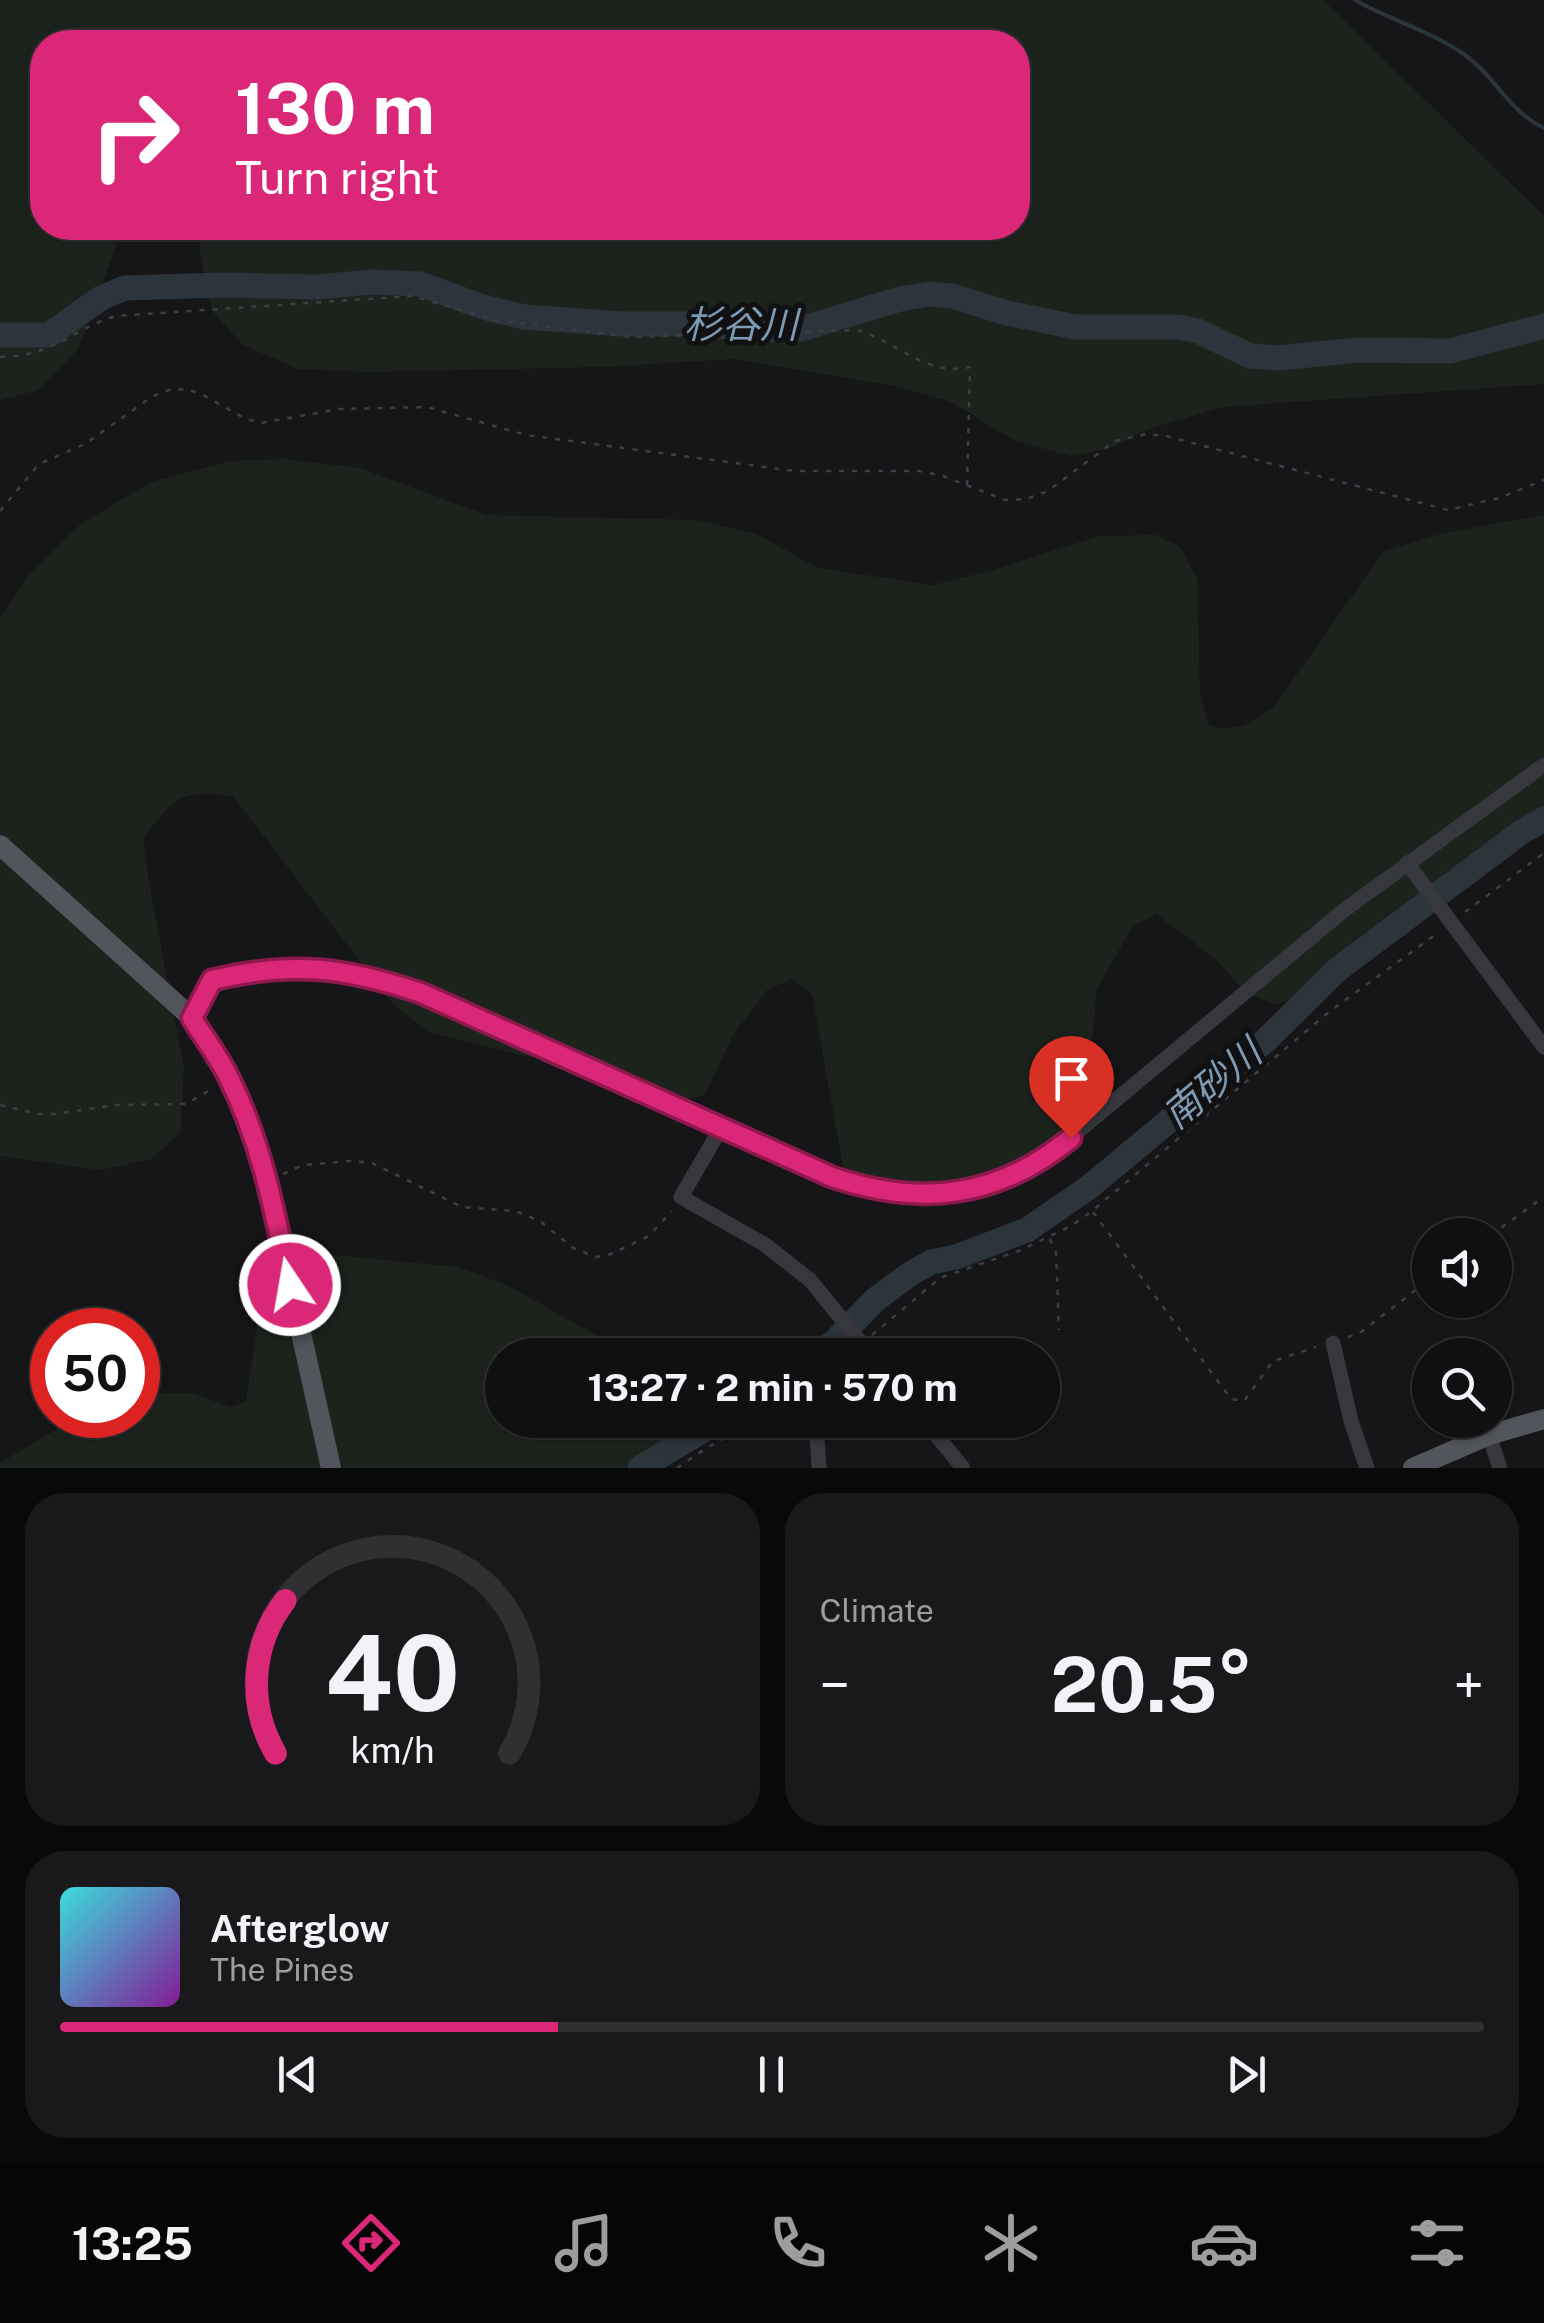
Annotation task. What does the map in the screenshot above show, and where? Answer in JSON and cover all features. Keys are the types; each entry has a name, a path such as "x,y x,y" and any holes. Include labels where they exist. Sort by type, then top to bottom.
{"main road":[{"path":"0,845 192,1018 228,1075 266,1175 330,1468"},
{"path":"1512,1428 1544,1419"},
{"path":"1413,1468 1483,1438"}],"street":[{"path":"192,1018 212,980 261,968 315,968 368,976 421,993 867,1189 908,1195 950,1194 985,1187 1052,1153 1270,970 1544,764"},
{"path":"1408,863 1544,1047"},
{"path":"722,1128 681,1197 764,1244 810,1280 858,1338"},
{"path":"1333,1343 1350,1421 1367,1468"},
{"path":"817,1438 819,1468"},
{"path":"939,1438 964,1468"},
{"path":"1491,1438 1500,1468"}],"path":[{"path":"0,357 35,355 98,322 129,314 412,296 494,320 631,337 858,330 876,335 934,369 970,367 967,486"},
{"path":"0,511 39,464 85,444 153,396 186,389 262,423 339,409 427,408 526,435 796,472 919,471 1005,500 1048,491 1115,441 1146,434 1448,510 1500,498 1544,480"},
{"path":"871,1338 940,1278 1050,1237 1092,1211 1329,1012 1450,917 1544,852"},
{"path":"0,1105 56,1114 115,1105 186,1104 200,1098 228,1075"},
{"path":"266,1175 278,1176 303,1165 372,1163 462,1207 515,1211 540,1221 572,1248 596,1257 650,1236 665,1222 681,1197"},
{"path":"1512,1220 1544,1197"},
{"path":"1092,1211 1231,1399 1244,1400 1272,1361 1360,1333 1412,1293"},
{"path":"1050,1237 1056,1253 1058,1330"},
{"path":"677,1468 725,1438"}],"shaded area":[{"path":"0,0 1323,0 1544,216 1544,384 1222,407 1145,430 1113,447 1072,456 1015,441 949,401 894,386 733,359 603,367 368,372 298,369 243,345 212,311 200,240 1030,240 1030,30 30,30 30,240 119,240 78,349 38,390 0,400"},
{"path":"285,459 360,468 486,515 697,520 757,534 818,568 933,585 1099,536 1156,535 1180,547 1197,579 1200,693 1209,725 1221,729 1245,725 1273,708 1384,551 1444,533 1544,515 1544,816 1296,996 1276,1005 1247,993 1214,958 1156,914 1132,927 1097,989 1087,1086 1051,1144 1007,1178 912,1197 846,1183 812,994 792,979 767,990 733,1035 704,1096 664,1102 599,1074 428,1032 392,1003 233,796 189,796 172,805 143,838 184,1068 180,1133 151,1159 101,1170 0,1156 0,619 28,575 81,524 151,482 230,461"},
{"path":"333,1255 458,1267 509,1286 601,1338 485,1338 485,1438 694,1438 697,1447 660,1468 0,1468 0,1463 42,1438 160,1438 160,1394 191,1393 231,1407 246,1402 259,1312 293,1276"}],"waterway":[{"path":"1355,0 1462,53 1521,112 1544,128"},
{"name":"杉谷川","path":"0,335 49,335 101,298 125,288 317,287 373,282 420,284 524,317 756,330 801,329 900,299 930,294 1075,327 1178,327 1198,331 1250,356 1279,358 1358,350 1450,351 1544,326"},
{"name":"南砂川","path":"838,1338 876,1299 910,1274 931,1262 956,1257 1027,1230 1088,1188 1265,1041 1337,970 1544,819"},
{"name":"南砂川","path":"640,1468 690,1438"}],"route":[{"path":"290,1285 266,1175 245,1115 228,1075 192,1018 212,980 261,968 315,968 368,976 421,993 832,1177 867,1189 908,1195 950,1194 985,1187 1052,1153 1071,1138"}]}
